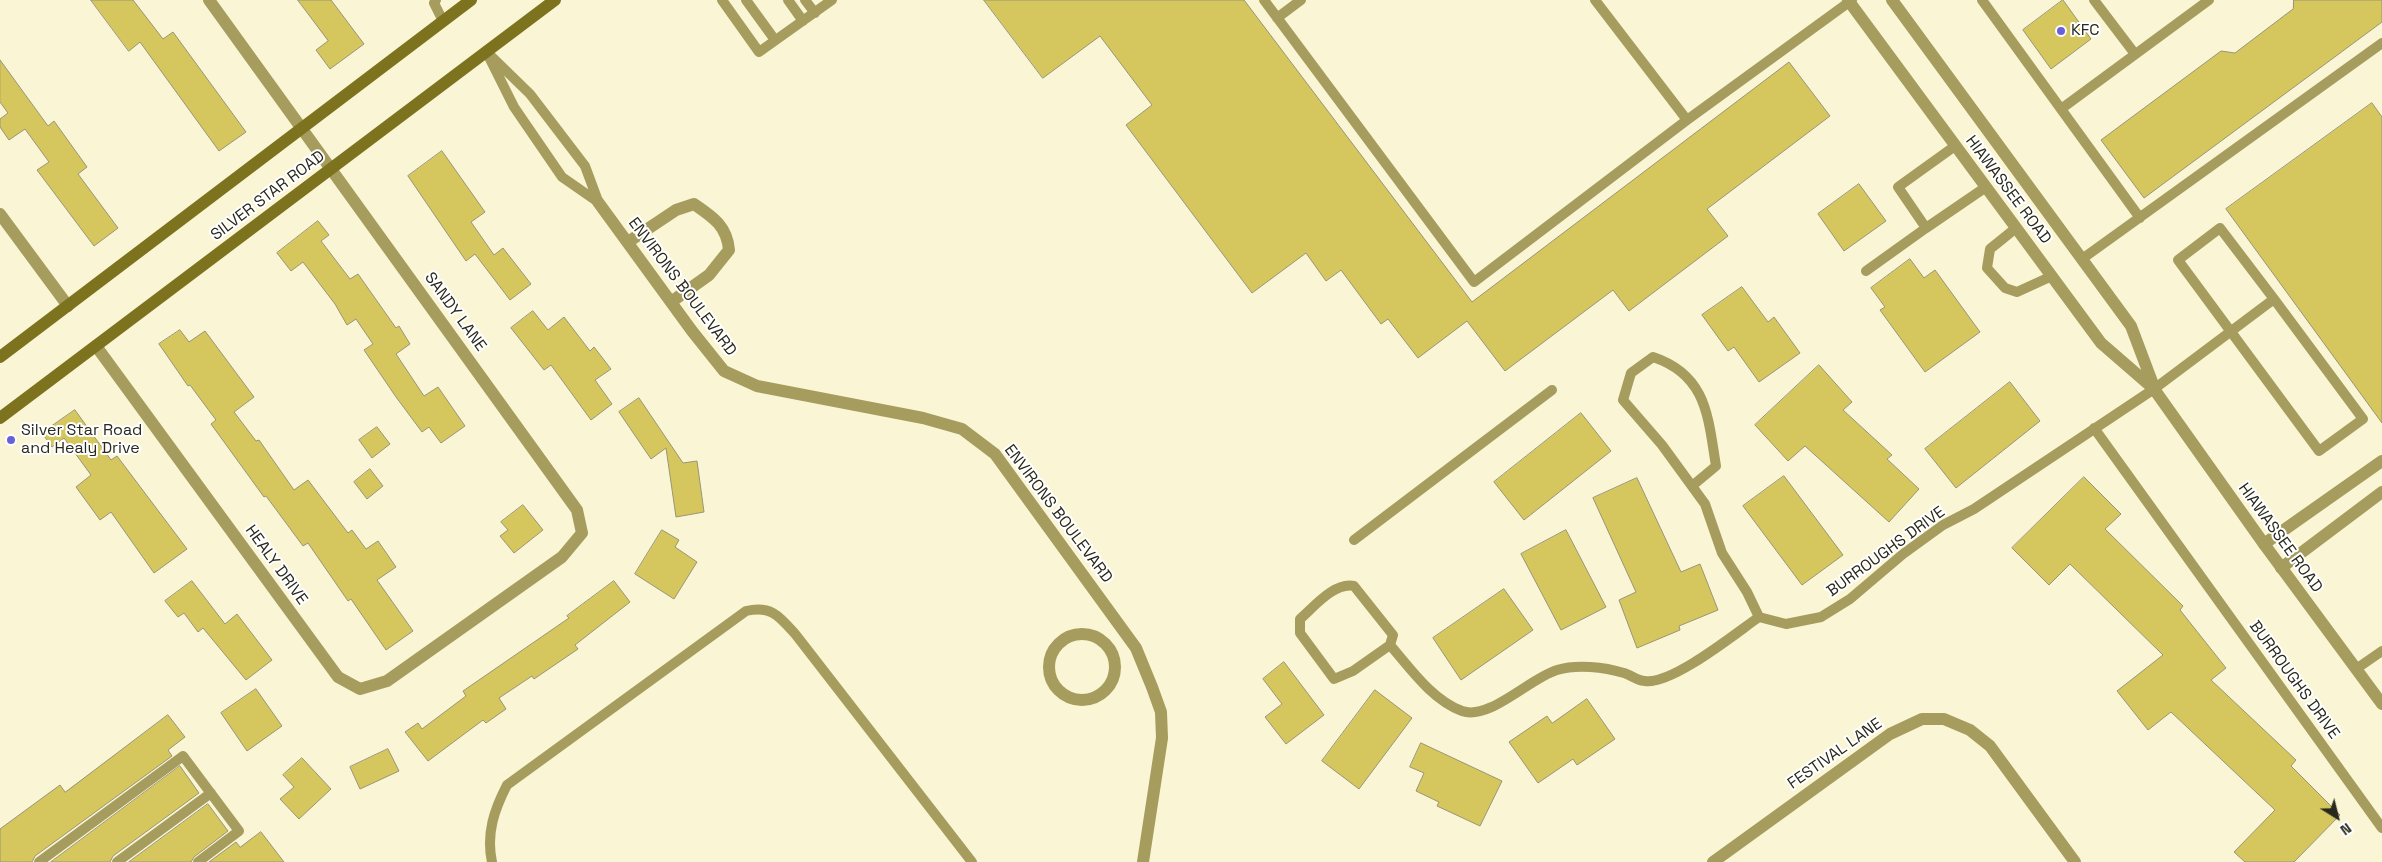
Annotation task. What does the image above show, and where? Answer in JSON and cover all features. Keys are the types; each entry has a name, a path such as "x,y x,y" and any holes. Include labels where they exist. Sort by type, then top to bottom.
{"main road":[{"name":"SILVER STAR ROAD","path":"0,357 471,0"},
{"name":"SILVER STAR ROAD","path":"0,418 555,0"}],"street":[{"name":"SANDY LANE","path":"209,0 577,510 582,533 562,557 471,620"},
{"name":"HIAWASSEE ROAD","path":"1892,0 2131,326 2154,389"},
{"name":"HIAWASSEE ROAD","path":"1850,1 2101,343 2154,389 2281,568 2382,704"},
{"name":"ENVIRONS BOULEVARD","path":"598,202 724,371 757,386 923,418 962,429 995,454 1136,648 1161,712 1162,738 1143,862"},
{"path":"628,242 676,210 694,204 717,219 728,238 729,250 709,275 672,302"},
{"path":"0,214 68,306"},
{"name":"HEALY DRIVE","path":"96,346 338,677 360,689 387,681 471,620"},
{"path":"2264,544 2382,461"},
{"path":"2281,568 2382,492"},
{"path":"1107,645 1124,632"},
{"path":"1080,634 1091,635 1107,645 1113,657 1115,668 1113,679 1107,688 1099,695 1083,700 1067,697 1058,690 1049,671 1054,650 1060,642 1080,634"},
{"name":"FESTIVAL LANE","path":"1713,862 1890,734 1922,719 1944,719 1970,730 1990,746 2075,862"}],"lane":[{"path":"436,0 434,3 442,21"},
{"path":"722,0 759,52 802,21 818,6 832,0"},
{"path":"746,0 775,40"},
{"path":"788,0 802,21"},
{"path":"805,0 818,6"},
{"path":"1264,0 1474,282 1687,120 1850,1"},
{"path":"1277,18 1302,0"},
{"path":"1595,0 1687,120"},
{"path":"1982,0 2140,218"},
{"path":"2094,0 2135,54"},
{"path":"2061,109 2209,0"},
{"path":"2082,259 2382,43"},
{"name":"ENVIRONS BOULEVARD","path":"486,52 514,107 562,177 598,202"},
{"name":"ENVIRONS BOULEVARD","path":"486,52 530,94 585,166 598,202"},
{"path":"1926,228 1898,187 1955,146"},
{"path":"1866,271 1986,187"},
{"path":"2016,228 1990,249 1987,268 2005,288 2017,292 2052,276"},
{"path":"2220,228 2274,299 2363,419 2319,451 2178,260 2220,228"},
{"name":"BURROUGHS DRIVE","path":"1759,617 1786,624 1821,617 1850,599 1903,554 1943,525 1974,509 2154,389 2274,299"},
{"path":"1390,645 1428,690 1462,711 1479,714 1557,670 1594,667 1623,673 1645,682 1665,679 1721,644 1759,617 1747,592 1722,553 1705,504 1662,445 1623,400 1631,373 1653,357 1673,364 1697,389 1708,417 1716,466 1692,486"},
{"path":"1354,540 1552,390"},
{"name":"BURROUGHS DRIVE","path":"2094,428 2382,828"},
{"path":"1347,585 1354,586 1393,635 1390,645 1354,671 1334,678 1300,633 1300,619 1326,595 1347,585"},
{"path":"492,862 490,848 494,810 507,786 746,611 758,608 777,614 796,635 972,862"},
{"path":"2356,669 2382,651"},
{"path":"38,862 183,756 239,831 198,862"},
{"path":"117,862 211,793"}],"building":[{"path":"91,0 133,0 163,39 173,32 246,132 219,151 140,42 129,51"},
{"path":"298,0 331,0 364,44 330,69 316,50 328,41"},
{"path":"984,0 1244,0 1472,302 1789,62 1830,116 1707,209 1728,236 1629,311 1613,290 1505,371 1467,321 1418,358 1388,319 1381,324 1341,270 1326,281 1306,253 1252,293 1126,125 1152,105 1100,36 1043,78"},
{"path":"2063,0 2091,39 2051,69 2023,30"},
{"path":"2294,0 2382,0 2382,22 2144,198 2101,140 2221,51 2235,53 2293,9"},
{"path":"0,60 48,126 54,121 87,167 78,174 118,228 94,246 37,170 49,162 25,129 9,140 0,127 0,119 8,113 0,102"},
{"path":"2372,103 2382,117 2382,423 2226,209"},
{"path":"442,151 485,212 471,222 494,255 503,248 531,284 510,300 475,254 466,261 408,176"},
{"path":"1859,184 1886,221 1844,251 1818,214"},
{"path":"318,221 329,235 321,241 350,279 358,274 396,328 399,326 410,344 396,354 424,396 438,387 465,426 441,443 429,427 422,432 396,397 364,350 373,344 356,319 347,325 335,304 303,262 291,271 277,253"},
{"path":"1910,259 1924,278 1935,270 1980,332 1925,372 1880,310 1885,307 1871,288"},
{"path":"1742,287 1768,322 1774,317 1800,353 1759,382 1734,347 1728,351 1702,315"},
{"path":"533,311 548,330 564,317 590,351 594,347 611,369 595,380 612,404 591,420 551,365 544,370 511,328"},
{"path":"180,330 189,342 205,331 254,397 234,412 256,441 259,440 294,490 308,480 348,533 352,530 366,549 378,541 396,567 377,580 413,631 386,650 351,599 348,601 308,543 303,546 266,496 264,497 211,424 216,420 190,385 188,386 159,344"},
{"path":"1819,365 1852,402 1843,410 1892,455 1887,459 1919,489 1889,522 1805,446 1788,461 1755,425"},
{"path":"2010,382 2040,421 1956,488 1925,449"},
{"path":"639,398 683,463 697,461 704,512 676,517 666,448 651,459 619,412"},
{"path":"75,410 111,460 117,456 187,549 154,573 111,512 100,520 76,487 91,475 64,438 52,447 42,433"},
{"path":"1581,413 1611,451 1524,520 1494,482"},
{"path":"377,427 390,444 372,458 359,440"},
{"path":"370,469 383,486 367,499 354,482"},
{"path":"1784,476 1843,555 1802,585 1743,506"},
{"path":"2084,477 2121,514 2105,529 2183,606 2180,610 2226,668 2211,680 2296,760 2291,766 2340,815 2294,862 2245,862 2234,852 2275,810 2171,712 2148,730 2117,691 2163,655 2070,564 2049,585 2012,548"},
{"path":"1637,478 1681,572 1700,564 1718,610 1679,626 1680,630 1637,648 1619,600 1636,592 1593,498"},
{"path":"523,505 543,530 514,553 500,536 508,530 501,522"},
{"path":"662,530 679,540 675,547 697,562 674,599 635,574"},
{"path":"1566,530 1606,607 1561,630 1521,554"},
{"path":"192,581 225,624 237,614 272,660 246,680 203,628 198,632 184,613 178,617 165,601"},
{"path":"614,581 630,602 575,645 578,649 534,679 532,676 499,698 506,709 486,723 483,720 428,761 405,732 418,723 422,729 466,696 463,691 569,618 567,616"},
{"path":"1504,589 1533,630 1461,680 1433,638"},
{"path":"1284,662 1324,715 1286,744 1265,717 1282,704 1263,679"},
{"path":"256,689 282,726 247,751 221,713"},
{"path":"1375,690 1412,718 1359,789 1322,761"},
{"path":"1587,699 1615,739 1577,765 1573,759 1538,783 1509,742 1547,716 1552,723"},
{"path":"168,715 185,737 168,750 172,756 35,856 32,862 0,862 0,829 60,785 65,792"},
{"path":"1421,743 1502,781 1480,826 1437,806 1439,802 1416,791 1424,773 1410,767"},
{"path":"388,749 399,771 360,789 350,767"},
{"path":"302,758 331,789 299,819 280,799 294,787 283,775"},
{"path":"180,766 199,793 113,856 110,862 51,862"},
{"path":"208,804 228,831 194,857 191,862 129,862"},
{"path":"261,832 284,862 209,862 236,842 240,847"}],"place":[{"name":"KFC","path":"2061,31"},
{"name":"Silver Star Road and Healy Drive","path":"11,440"}]}
